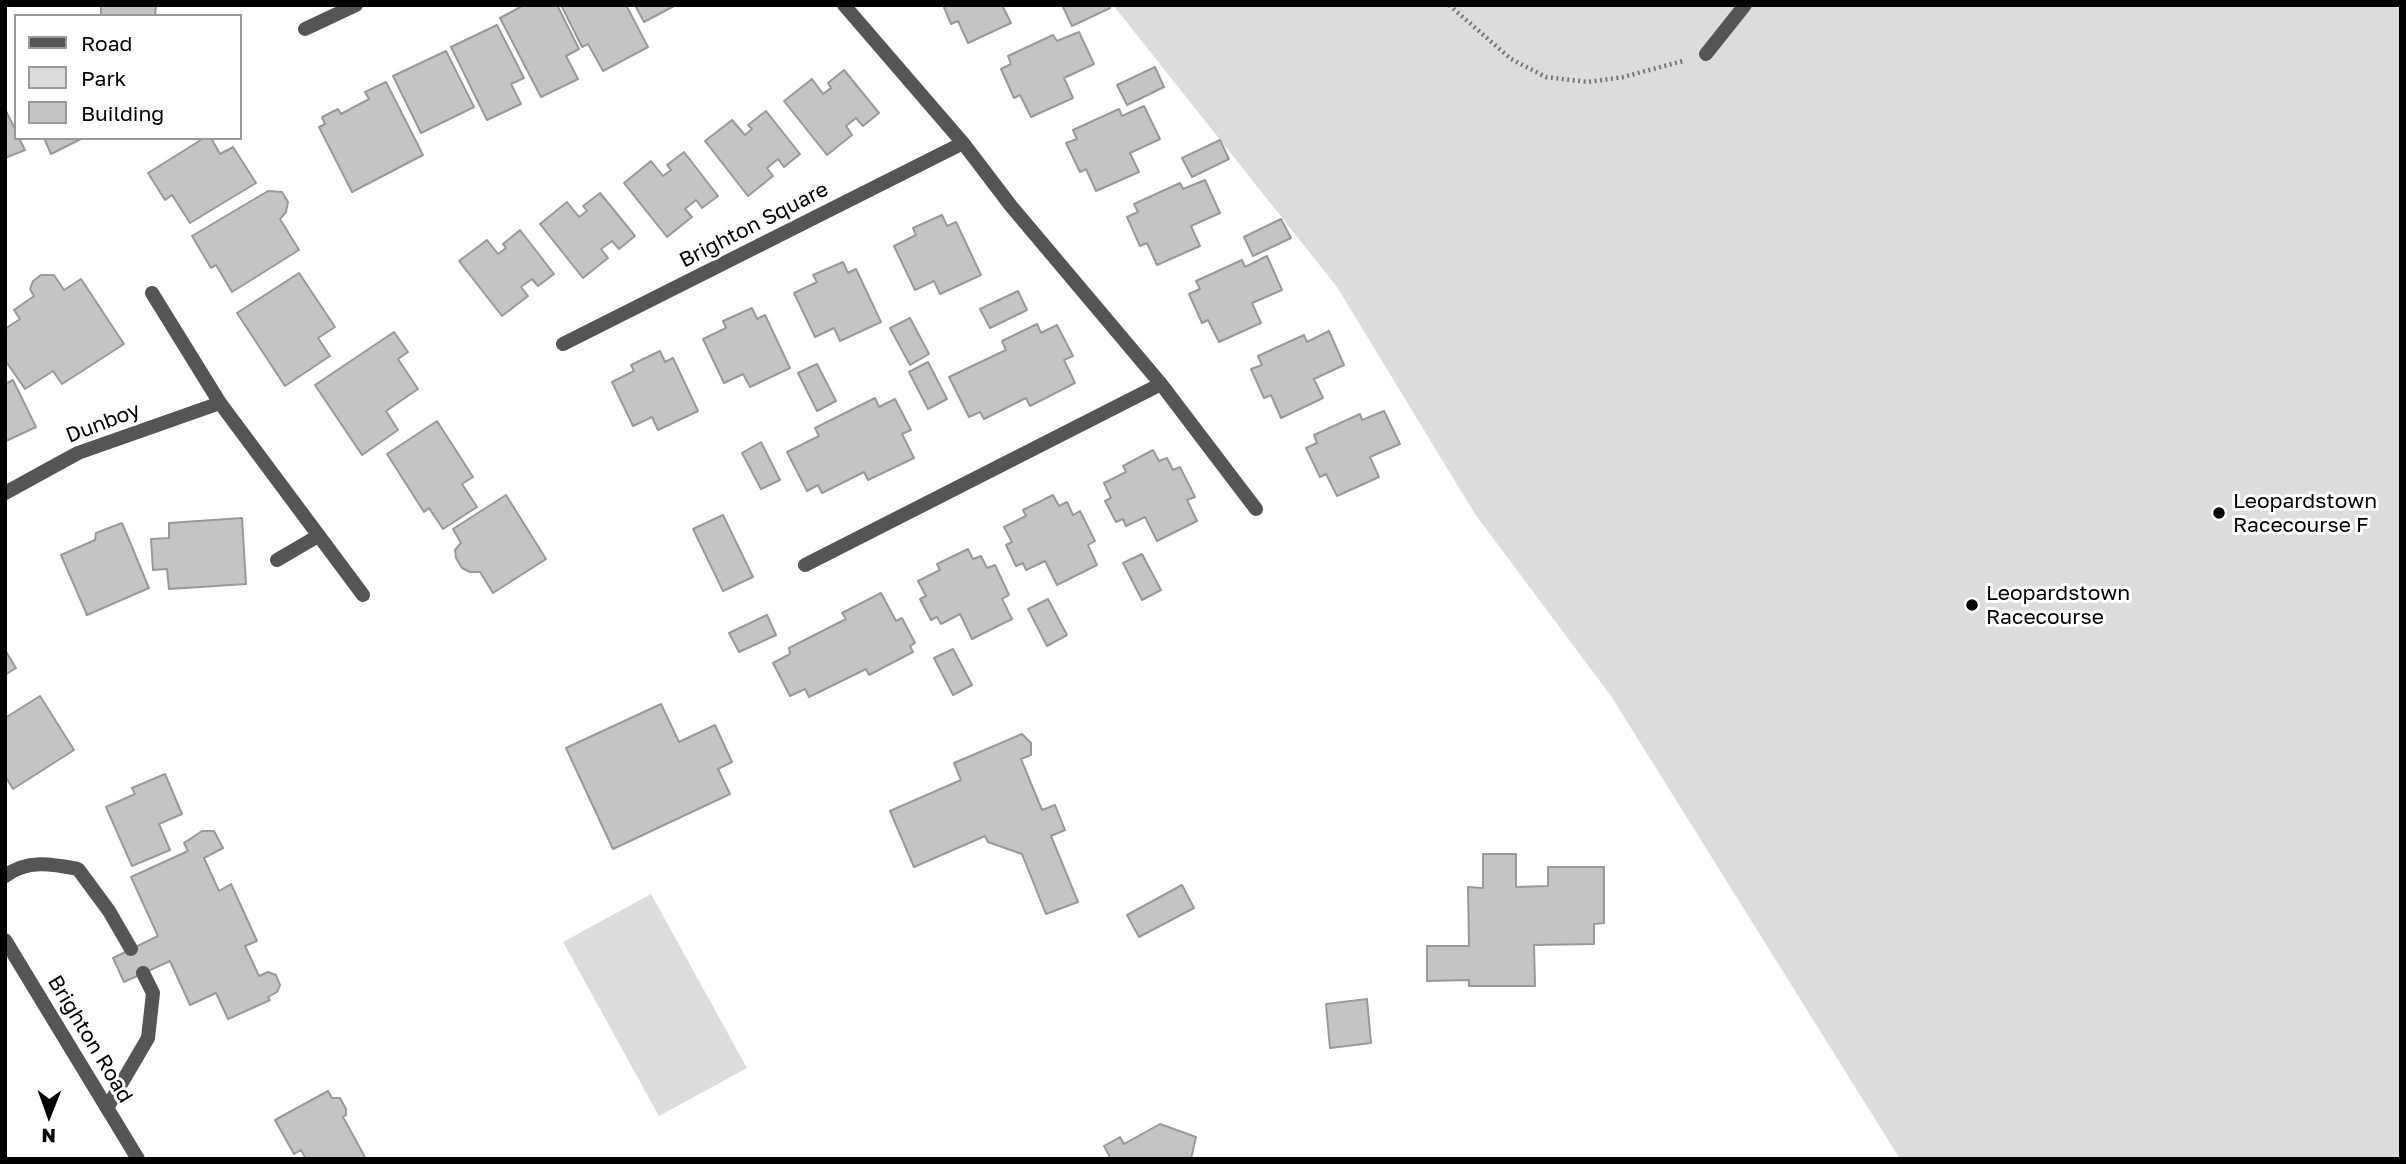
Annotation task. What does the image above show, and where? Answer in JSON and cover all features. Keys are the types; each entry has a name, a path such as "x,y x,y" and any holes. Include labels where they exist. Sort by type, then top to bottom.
{"street":[{"path":"304,29 356,5"},
{"path":"844,5 963,143 1011,206 1161,384 1256,509"},
{"path":"1706,54 1745,5"},
{"name":"Brighton Square","path":"563,344 963,143"},
{"path":"152,293 220,403 363,595"},
{"path":"805,565 1161,384"},
{"name":"Dunboy","path":"5,493 78,453 220,403"},
{"path":"277,560 318,536"},
{"path":"5,876 15,868 43,862 78,869 131,949"},
{"name":"Brighton Road","path":"5,940 138,1159"},
{"path":"107,1108 148,1038 153,993 143,973"}],"path":[{"path":"1449,5 1511,59 1546,77 1588,82 1623,77 1706,54"}],"green space":[{"name":"Leopardstown Racecourse","path":"1113,5 2401,5 2401,1159 1900,1159 1611,696 1475,514 1337,287"},
{"path":"651,894 747,1068 659,1116 563,942"}],"building":[{"path":"101,5 156,5 155,14 101,14"},
{"path":"524,5 557,5 579,49 566,56 578,79 541,97 500,18"},
{"path":"561,5 626,5 648,47 603,71 588,44 582,47"},
{"path":"635,5 676,5 644,22"},
{"path":"943,5 1002,5 1011,23 968,43 958,21 951,24"},
{"path":"1108,5 1110,8 1072,26 1063,7"},
{"path":"497,25 524,78 511,84 521,104 487,120 451,47"},
{"path":"1079,32 1094,64 1064,78 1073,98 1031,117 1020,95 1014,98 1001,69 1011,64 1008,56 1053,35 1057,41"},
{"path":"446,51 474,107 421,133 393,76"},
{"path":"1155,67 1164,87 1127,105 1117,85"},
{"path":"844,70 879,113 863,126 856,118 846,126 852,135 827,155 784,101 812,79 823,94 831,88 828,83"},
{"path":"386,82 423,155 352,192 319,127 325,124 322,117 338,109 341,114 369,99 365,92"},
{"path":"1144,106 1160,139 1130,153 1139,172 1096,191 1086,169 1080,172 1066,143 1077,139 1073,130 1119,109 1122,116"},
{"path":"5,109 14,127 14,140 20,140 25,150 5,158"},
{"path":"766,111 800,154 784,167 778,159 767,168 773,176 748,196 705,141 732,120 745,135 752,129 748,125"},
{"path":"45,140 79,140 51,154"},
{"path":"201,140 212,140 220,154 233,147 256,183 190,223 172,195 165,200 148,173"},
{"path":"1220,140 1229,159 1192,177 1182,158"},
{"path":"684,152 718,196 702,208 696,200 685,209 692,217 667,237 624,183 651,161 663,176 671,170 667,165"},
{"path":"1205,180 1220,213 1191,226 1200,246 1157,265 1147,243 1140,246 1127,217 1138,212 1134,204 1180,183 1183,189"},
{"path":"268,191 282,192 288,202 286,212 280,219 299,250 232,292 216,265 211,268 192,236"},
{"path":"600,193 635,236 619,249 612,241 601,249 608,258 583,278 540,224 567,202 579,217 587,211 583,206"},
{"path":"942,215 947,226 956,222 981,275 940,294 934,281 915,290 894,246 916,235 913,228"},
{"path":"1281,219 1291,238 1253,256 1244,237"},
{"path":"520,230 554,274 538,286 532,279 521,287 528,296 502,316 459,261 487,240 498,254 506,248 503,244"},
{"path":"1267,256 1282,290 1252,303 1261,323 1219,342 1208,320 1202,323 1189,294 1200,289 1196,281 1242,260 1245,267"},
{"path":"843,262 848,273 856,269 881,322 840,341 834,328 815,337 794,293 817,282 813,275"},
{"path":"299,273 335,327 318,338 330,356 285,386 237,313"},
{"path":"41,275 54,275 64,290 81,279 124,344 62,384 53,371 25,389 5,360 5,329 20,319 14,310 34,296 30,289 33,281"},
{"path":"1018,291 1027,310 990,328 980,309"},
{"path":"752,308 757,319 765,315 790,368 750,387 743,374 724,383 703,339 726,328 723,321"},
{"path":"910,318 929,354 910,365 890,328"},
{"path":"1037,324 1041,333 1057,325 1073,356 1064,360 1075,383 1030,406 1026,398 984,419 980,412 969,417 949,377 1006,350 1002,341"},
{"path":"1329,331 1344,365 1314,379 1323,398 1281,418 1271,395 1264,398 1251,369 1262,365 1258,356 1304,335 1307,342"},
{"path":"394,332 408,352 398,359 418,389 386,411 398,430 362,455 315,385"},
{"path":"660,351 665,362 673,358 698,411 658,430 652,417 633,426 612,382 634,371 631,365"},
{"path":"928,362 947,399 928,409 909,372"},
{"path":"817,364 836,401 817,411 798,373"},
{"path":"13,380 36,427 6,441 5,384"},
{"path":"875,398 879,407 895,399 911,430 902,434 914,458 868,480 864,472 822,493 818,485 807,491 787,452 819,436 815,428"},
{"path":"1384,411 1400,444 1370,457 1379,477 1337,496 1326,474 1320,477 1306,448 1317,443 1314,435 1360,414 1362,420"},
{"path":"437,421 473,477 462,484 477,507 443,529 429,508 424,512 387,454"},
{"path":"761,442 780,480 761,489 742,453"},
{"path":"1153,450 1159,461 1167,458 1173,470 1180,467 1195,497 1187,500 1197,521 1157,541 1145,517 1126,526 1123,519 1116,522 1105,501 1111,498 1104,483 1126,472 1123,466"},
{"path":"506,495 546,559 493,593 480,572 470,572 462,568 455,550 461,543 453,529"},
{"path":"1053,495 1059,506 1067,502 1073,515 1080,511 1095,541 1088,545 1097,565 1057,585 1045,561 1026,570 1023,563 1016,566 1006,545 1012,542 1004,527 1026,516 1023,510"},
{"path":"723,515 753,577 723,591 693,529"},
{"path":"242,518 246,584 169,589 167,569 153,570 151,539 169,538 169,523"},
{"path":"122,523 149,588 87,615 61,555 95,540 96,533"},
{"path":"968,549 973,559 981,556 987,568 995,565 1009,595 1002,599 1012,619 972,639 960,614 941,624 937,617 931,620 920,599 926,596 918,581 940,570 937,564"},
{"path":"1142,554 1161,590 1142,600 1123,563"},
{"path":"881,593 896,621 902,618 915,643 910,646 913,652 869,675 866,669 809,697 805,689 790,696 773,663 790,654 789,648 846,619 842,613"},
{"path":"1048,599 1067,635 1047,646 1028,609"},
{"path":"767,615 776,635 739,652 729,633"},
{"path":"953,649 972,685 953,695 934,658"},
{"path":"5,650 16,668 5,675"},
{"path":"40,696 74,750 13,789 5,776 5,718"},
{"path":"661,704 679,742 715,725 732,762 718,769 730,794 613,849 566,748"},
{"path":"1022,734 1031,743 1031,755 1021,759 1042,810 1055,805 1065,830 1051,836 1078,902 1046,914 1022,854 988,842 985,836 914,867 890,811 961,780 954,763"},
{"path":"165,774 182,814 159,824 170,850 132,866 106,807 135,794 132,788"},
{"path":"202,831 214,831 223,848 204,858 219,891 231,884 257,941 245,946 259,976 268,972 276,975 280,985 277,992 268,997 270,1000 228,1019 216,993 190,1005 170,961 124,982 113,958 158,936 131,877 188,851 184,843"},
{"path":"1483,854 1516,854 1516,887 1548,886 1548,867 1604,867 1604,923 1594,924 1594,944 1534,945 1535,986 1469,986 1469,980 1427,981 1427,946 1469,946 1468,887 1483,888"},
{"path":"1182,885 1194,908 1139,937 1127,915"},
{"path":"1367,999 1371,1043 1330,1048 1326,1004"},
{"path":"328,1091 332,1098 340,1098 346,1109 346,1115 343,1117 366,1159 306,1159 301,1150 294,1154 275,1120"},
{"path":"1160,1124 1196,1137 1191,1159 1106,1159 1110,1157 1104,1146 1120,1137 1124,1144"}],"place":[{"name":"Leopardstown Racecourse F","path":"2219,513"},
{"name":"Leopardstown Racecourse","path":"1972,605"}]}
